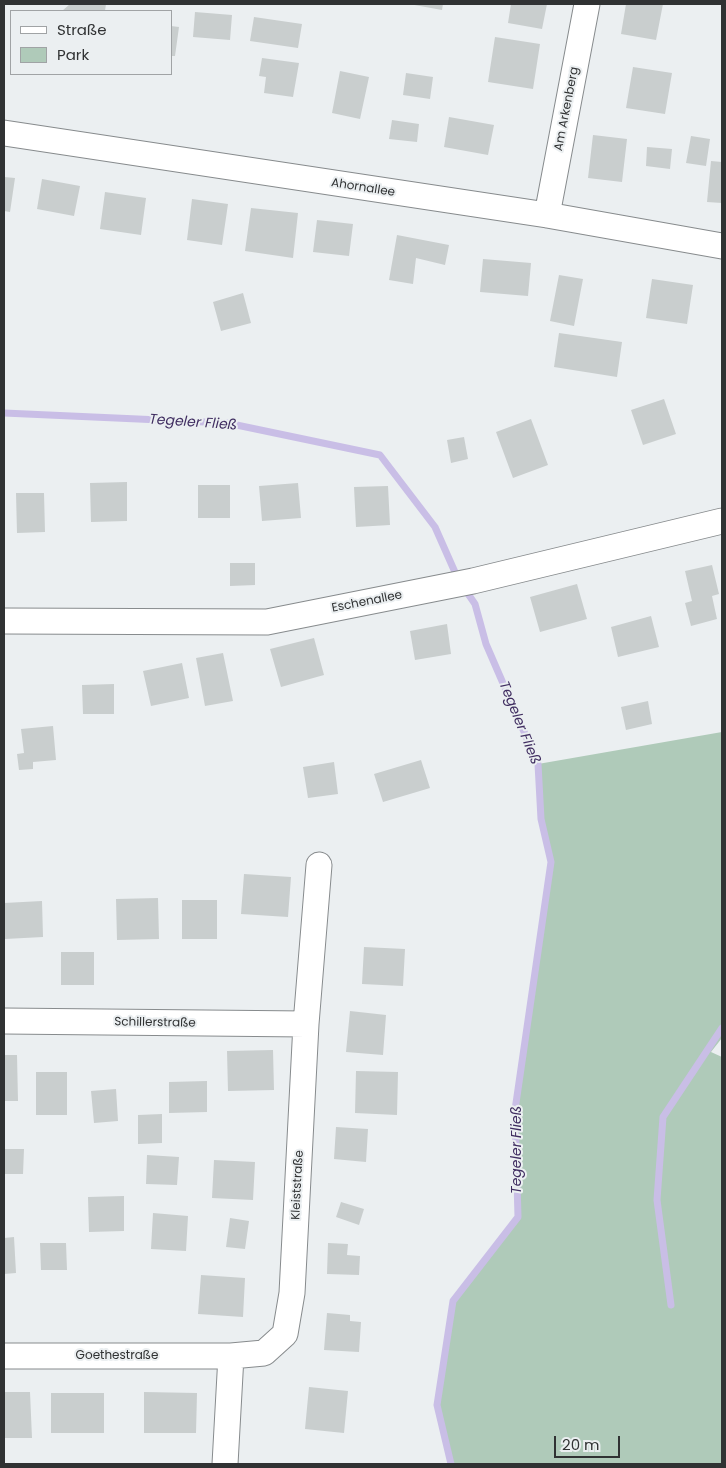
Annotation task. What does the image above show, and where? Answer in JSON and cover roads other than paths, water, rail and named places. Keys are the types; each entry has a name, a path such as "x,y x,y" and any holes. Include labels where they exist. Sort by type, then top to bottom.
{"street":[{"name":"Am Arkenberg","path":"547,215 587,4"},
{"name":"Ahornallee","path":"4,133 547,215 722,246"},
{"name":"Eschenallee","path":"4,621 267,622 473,581 722,521"},
{"name":"Kleiststraße","path":"231,1356 264,1353 285,1334 292,1293 306,1024 319,865"},
{"name":"Schillerstraße","path":"4,1021 306,1024"},
{"name":"Goethestraße","path":"4,1356 231,1356"},
{"path":"225,1464 231,1356"}],"waterway":[{"name":"Tegeler Fließ","path":"4,413 227,423 380,455 435,527 458,579"},
{"name":"Tegeler Fließ","path":"451,1464 437,1405 453,1301 518,1217 515,1110 551,862 541,819 538,764 486,644 475,604 464,588"},
{"path":"671,1305 657,1200 663,1117 722,1028"}]}
